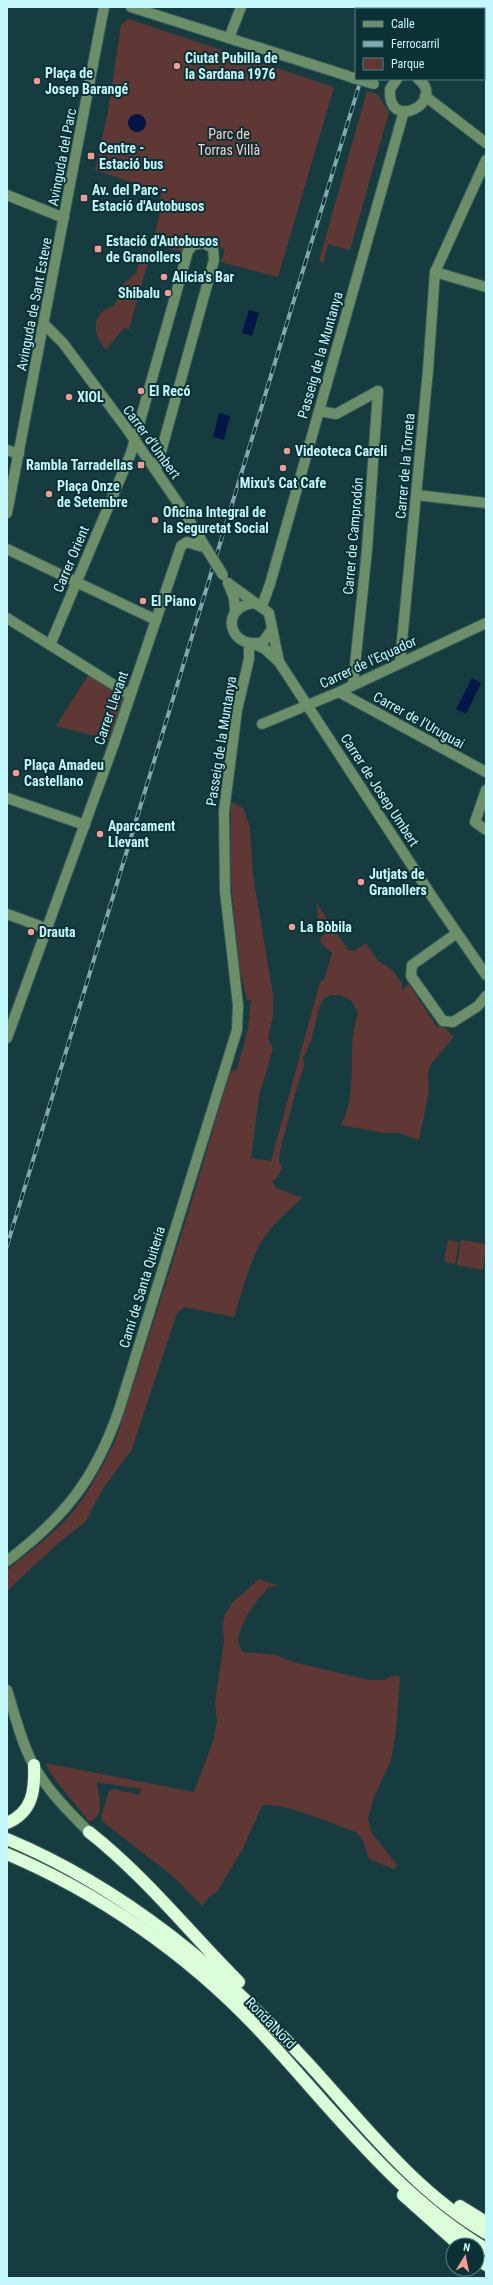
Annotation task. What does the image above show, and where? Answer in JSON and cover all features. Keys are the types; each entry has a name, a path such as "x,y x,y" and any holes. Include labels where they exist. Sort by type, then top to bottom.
{"highway":[{"path":"7,1823 15,1820 27,1810 31,1801 34,1782 34,1765"},
{"path":"89,1832 108,1847 141,1879 252,1996 257,2009"},
{"name":"Ronda Nord","path":"7,1839 63,1866 133,1908 188,1949 257,2009 376,2141 412,2177 437,2199 486,2233"},
{"name":"Ronda Nord","path":"7,1854 32,1864 84,1893 142,1930 178,1956 255,2026 386,2171 439,2217 486,2249"},
{"path":"386,2171 395,2188 433,2224 450,2237"},
{"path":"412,2177 486,2222"}],"street":[{"name":"Avinguda del Parc","path":"64,218 104,7"},
{"path":"130,7 355,79"},
{"path":"229,38 241,7"},
{"path":"360,80 390,89"},
{"path":"396,80 390,89 391,101 398,109 404,111 419,108 425,96 423,85 420,80"},
{"path":"425,96 486,143"},
{"name":"Passeig de la Muntanya","path":"258,604 270,584 404,111"},
{"path":"486,160 435,272 486,287"},
{"path":"7,195 64,218"},
{"name":"Avinguda de Sant Esteve","path":"7,513 64,218"},
{"name":"Carrer Orient","path":"50,645 131,453 134,440 141,425 188,251 196,244 206,243 214,251 214,260 156,470"},
{"name":"Carrer de la Torreta","path":"400,662 428,370 435,272"},
{"name":"Carrer d'Umbert","path":"44,324 63,343 156,470 185,513 196,540 206,548 225,579"},
{"name":"Carrer de Camprodón","path":"319,411 336,414 378,391 367,550 353,684"},
{"path":"7,450 19,454"},
{"path":"416,495 486,503"},
{"name":"Carrer Llevant","path":"7,1038 85,825 181,546 187,542 196,540"},
{"path":"7,549 156,620"},
{"path":"225,579 269,613 279,662"},
{"path":"225,579 234,598 235,612"},
{"path":"258,604 243,604 235,612 232,619 232,628 242,641 265,649 279,662"},
{"path":"7,618 130,695"},
{"name":"Carrer de l'Equador","path":"262,724 339,692 353,684 486,623"},
{"path":"252,644 263,642 272,629"},
{"name":"Passeig de la Muntanya","path":"235,987 225,891 224,810 237,710 252,644"},
{"name":"Carrer de Josep Umbert","path":"279,662 486,976"},
{"name":"Carrer de l'Uruguai","path":"339,692 486,772"},
{"path":"486,790 475,822 486,830"},
{"path":"7,798 85,825"},
{"path":"7,914 48,929"},
{"path":"457,934 412,965 411,976 443,1021 453,1022 478,1006 486,996"},
{"name":"Camí de Santa Quiteria","path":"7,1561 38,1537 62,1514 89,1476 111,1433 237,1030 238,1005 235,987"},
{"path":"7,1690 24,1745 34,1765 64,1807 89,1832"}],"green space":[{"name":"Parc de Torras Villà","path":"128,19 334,87 278,277 221,262 225,249 221,248 217,241 209,236 186,238 182,252 152,244 159,218 161,192 95,170 108,112 121,25"},
{"path":"367,91 377,94 389,112 350,250 328,244 323,263 319,261"},
{"path":"148,251 151,252 129,329 124,328 106,349 101,344 96,331 98,318 107,308 114,306 119,296 120,287 136,273 141,255"},
{"path":"91,671 130,695 115,741 56,726"},
{"path":"231,802 243,808 250,827 253,876 273,995 273,1015 268,1039 273,1048 259,1096 251,1158 271,1161 320,982 324,980 332,953 320,942 321,937 325,934 318,919 316,902 348,950 354,951 366,943 378,961 392,970 402,983 402,990 409,984 437,1027 442,1025 454,1037 431,1064 428,1072 429,1091 419,1140 399,1133 384,1133 341,1125 347,1112 350,1098 354,1027 358,1013 351,1000 340,995 331,995 323,999 320,1005 311,1041 303,1058 304,1066 280,1151 279,1161 282,1167 278,1177 272,1181 276,1188 302,1198 266,1235 257,1249 234,1317 184,1307 177,1313 132,1449 102,1490 86,1521 55,1546 7,1591 7,1570 69,1517 93,1483 116,1439 189,1211 230,1072 237,1069 248,1029 251,1000 247,1000 240,972 231,883"},
{"path":"448,1240 459,1242 455,1264 444,1262"},
{"path":"461,1240 486,1244 483,1270 457,1265"},
{"path":"259,1579 279,1586 269,1587 246,1618 241,1628 239,1637 239,1645 243,1652 276,1655 293,1662 369,1680 384,1680 395,1675 400,1677 396,1730 391,1760 374,1797 368,1818 371,1832 397,1865 394,1869 369,1859 363,1841 356,1832 294,1810 270,1805 262,1806 242,1850 217,1892 210,1896 202,1906 174,1877 102,1821 101,1817 109,1791 114,1789 139,1795 141,1789 97,1782 100,1809 96,1818 91,1821 88,1820 53,1777 45,1763 194,1792 213,1741 217,1722 215,1703 224,1642 223,1624 225,1614 233,1602"}],"water":[{"path":"137,114 143,117 146,123 143,129 137,132 131,129 128,123 131,117"},
{"path":"249,310 259,313 252,336 242,333"},
{"path":"219,413 230,416 224,440 213,437"},
{"path":"472,678 481,683 466,714 456,709"}],"railway":[{"path":"7,1246 361,80"}],"place":[{"name":"Ciutat Pubilla de la Sardana 1976","path":"177,66"},
{"name":"Plaça de Josep Barangé","path":"37,81"},
{"name":"Centre - Estació bus","path":"91,156"},
{"name":"Av. del Parc - Estació d'Autobusos","path":"84,198"},
{"name":"Estació d'Autobusos de Granollers","path":"98,249"},
{"name":"Alicia's Bar","path":"164,277"},
{"name":"Shibalu","path":"168,293"},
{"name":"El Recó","path":"141,391"},
{"name":"XIOL","path":"69,397"},
{"name":"Videoteca Careli","path":"287,451"},
{"name":"Rambla Tarradellas","path":"141,465"},
{"name":"Mixu's Cat Cafe","path":"283,468"},
{"name":"Plaça Onze de Setembre","path":"49,494"},
{"name":"Oficina Integral de la Seguretat Social","path":"155,520"},
{"name":"El Piano","path":"143,601"},
{"name":"Plaça Amadeu Castellano","path":"16,773"},
{"name":"Aparcament Llevant","path":"100,834"},
{"name":"Jutjats de Granollers","path":"361,882"},
{"name":"La Bòbila","path":"292,927"},
{"name":"Drauta","path":"31,932"}]}
